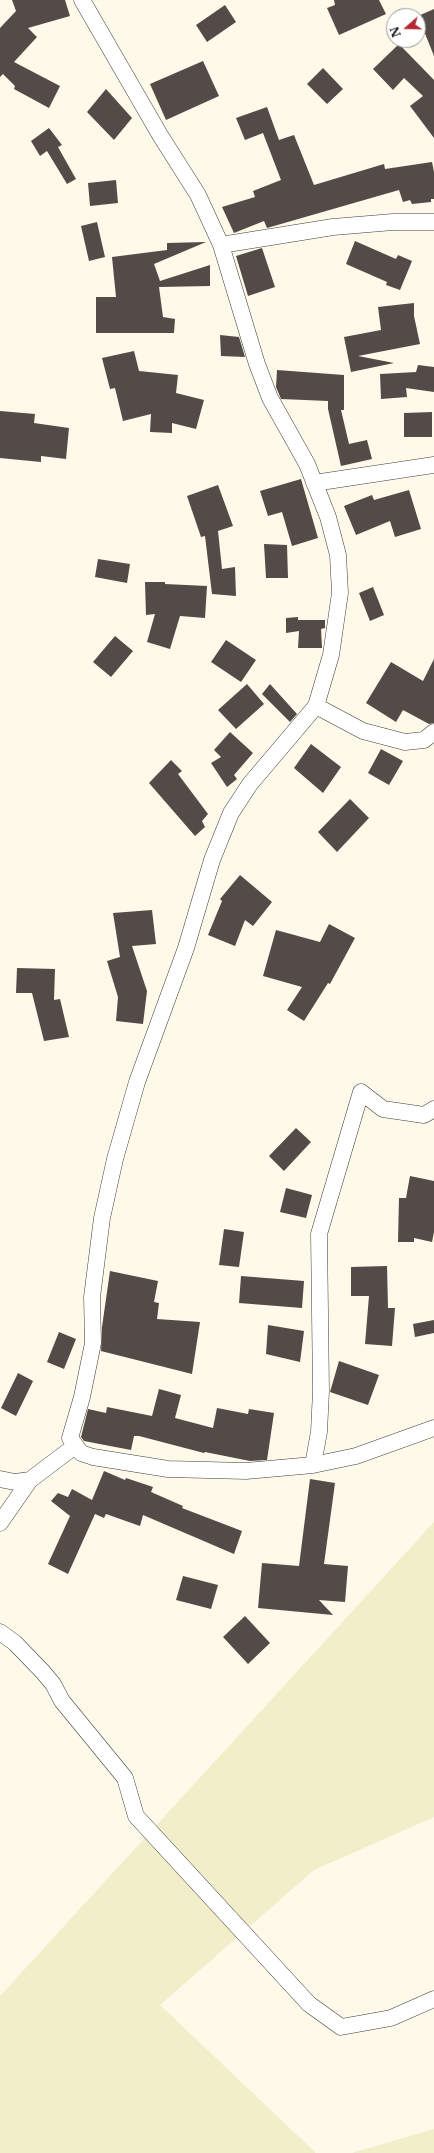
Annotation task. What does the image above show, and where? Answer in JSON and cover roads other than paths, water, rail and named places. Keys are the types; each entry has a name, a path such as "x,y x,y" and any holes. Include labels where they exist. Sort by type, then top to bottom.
{"street":[{"path":"82,0 160,135 198,195 221,245 257,364 270,398 307,464 328,517 338,555 340,593 332,655 316,706 250,784 231,813 212,860 186,948 137,1082 102,1218 92,1297 92,1343 82,1397 71,1430 70,1438 74,1446 81,1453 93,1457 168,1469 246,1471 313,1465 356,1456 434,1428"},
{"path":"221,245 333,227 393,222 434,222"},
{"path":"314,483 434,465"},
{"path":"316,706 363,731 405,742 424,740 434,732"},
{"path":"313,1465 319,1432 321,1391 319,1234 361,1092 383,1109 424,1115 434,1109"},
{"path":"0,1523 30,1480 74,1446"},
{"path":"0,1479 15,1482 30,1480"},
{"path":"0,1632 15,1643 43,1672 53,1684 62,1701 126,1778 136,1816 309,2004 340,2027 391,2018 434,1999"}]}
